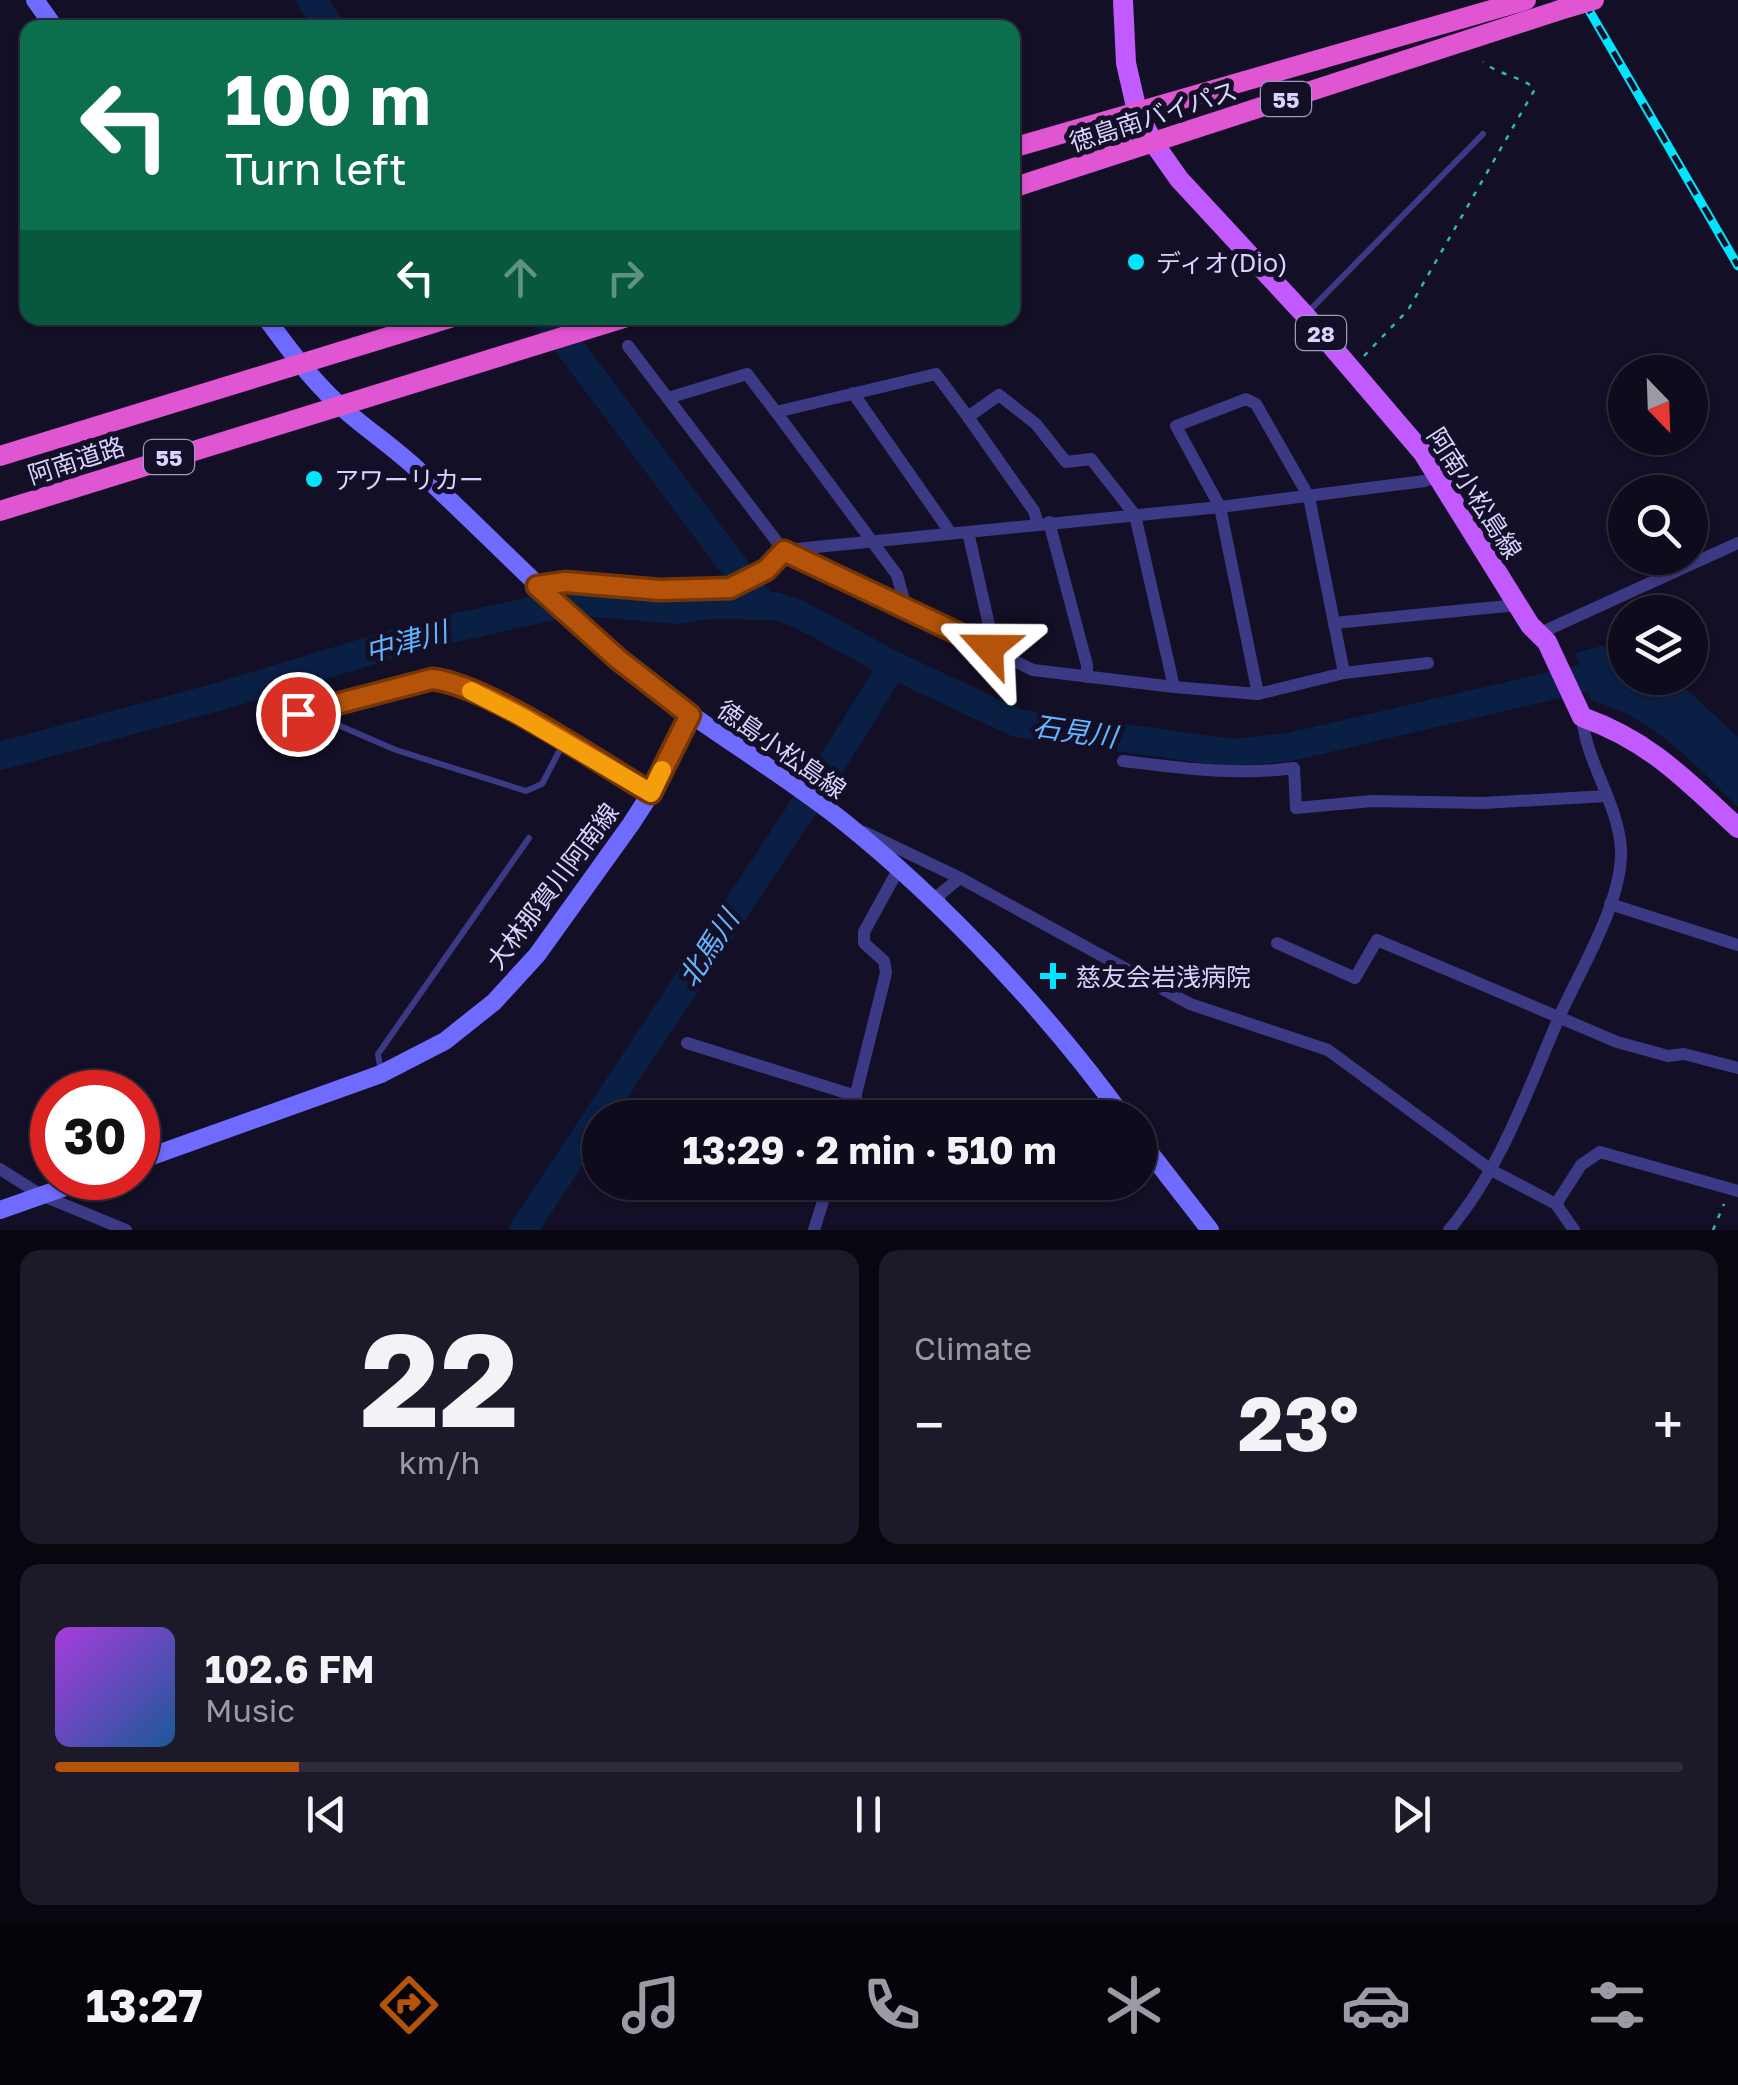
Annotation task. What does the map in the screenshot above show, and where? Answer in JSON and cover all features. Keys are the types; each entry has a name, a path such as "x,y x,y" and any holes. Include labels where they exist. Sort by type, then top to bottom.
{"highway":[{"name":"徳島南バイパス","path":"1020,146 1526,0"},
{"name":"徳島南バイパス","path":"1020,185 1594,0"},
{"name":"55","path":"300,364 427,325"},
{"name":"55","path":"340,406 603,325"},
{"name":"阿南道路","path":"0,456 300,364"},
{"name":"阿南道路","path":"0,511 340,406"}],"main road":[{"name":"阿南小松島線","path":"1123,0 1126,63 1138,111 1152,142 1180,179 1424,453 1517,605 1547,642 1579,713"},
{"name":"徳島小松島線","path":"271,325 300,364 340,406 422,473 618,659 690,715 843,822 898,870 1028,1001 1109,1100"},
{"path":"1579,713 1644,744 1738,828"},
{"name":"大林那賀川阿南線","path":"160,1154 382,1074 446,1041 494,1002 537,955 651,793 690,715"},
{"path":"1157,1162 1210,1230"},
{"path":"0,1210 30,1199"}],"street":[{"path":"628,346 784,551 1034,670 1258,694 1344,673 1428,663"},
{"path":"668,398 747,374 897,575 907,611"},
{"path":"776,412 936,374 1044,523 1087,664 1087,677"},
{"path":"853,393 950,532"},
{"path":"968,417 999,395 1036,424 1066,462 1091,459 1135,515 1174,688"},
{"path":"1258,694 1220,507 1176,426 1246,399 1256,404 1309,497 1344,673"},
{"path":"544,592 565,582 660,590 737,586 766,570 784,551 1309,497 1425,481 1438,475"},
{"path":"968,532 991,634 989,648"},
{"path":"1538,634 1738,543"},
{"path":"1334,623 1517,605"},
{"path":"1449,1230 1491,1170 1527,1100 1558,1019 1610,904 1620,844 1579,713"},
{"path":"1123,761 1254,774 1294,768 1296,808 1372,802 1483,803 1607,796"},
{"path":"843,822 960,878 1190,1004 1328,1050 1491,1170 1556,1204 1574,1230"},
{"path":"855,1100 886,972 884,961 864,942 864,932 898,870"},
{"path":"938,908 940,894 960,878"},
{"path":"1610,904 1738,945"},
{"path":"1277,944 1354,978 1377,940 1617,1042 1738,1068"},
{"path":"687,1043 856,1096"},
{"path":"1556,1204 1581,1165 1600,1152 1733,1190"},
{"path":"0,1168 30,1187"},
{"path":"54,1200 126,1230"},
{"path":"814,1230 823,1200"}],"lane":[{"path":"1305,316 1483,134"},
{"path":"274,720 432,679 452,681 651,793"},
{"path":"323,708 331,722 396,750 526,790 542,784 564,742"},
{"path":"382,1074 378,1054 528,838"}],"path":[{"path":"1352,369 1408,310 1534,89 1526,81 1497,73 1482,62"},
{"path":"1713,1230 1733,1190"}],"water":[{"path":"1608,646 1608,695 1692,695 1738,737 1738,807 1672,744 1636,719 1591,700 1575,653"}],"waterway":[{"name":"石見川","path":"311,0 326,20"},
{"name":"石見川","path":"553,325 762,604"},
{"name":"石見川","path":"0,756 221,696 419,636 575,601 676,610 711,605 775,606 799,614 893,665 1017,723 1233,753 1290,747 1588,677 1608,682"},
{"name":"北馬川","path":"523,1230 824,776 893,665"}],"railway":[{"path":"1583,0 1738,266"}],"slow traffic":[{"path":"471,691 651,793 662,770"}],"place":[{"name":"ディオ(Dio)","path":"1136,262"},
{"name":"アワーリカー","path":"314,479"},
{"name":"慈友会岩浅病院","path":"1053,976"}],"route":[{"path":"298,714 432,679 452,681 651,793 690,715 618,659 537,586 565,582 660,590 730,588 766,570 784,551 989,648"}],"water label":[{"name":"中津川","path":"406,641"}]}
